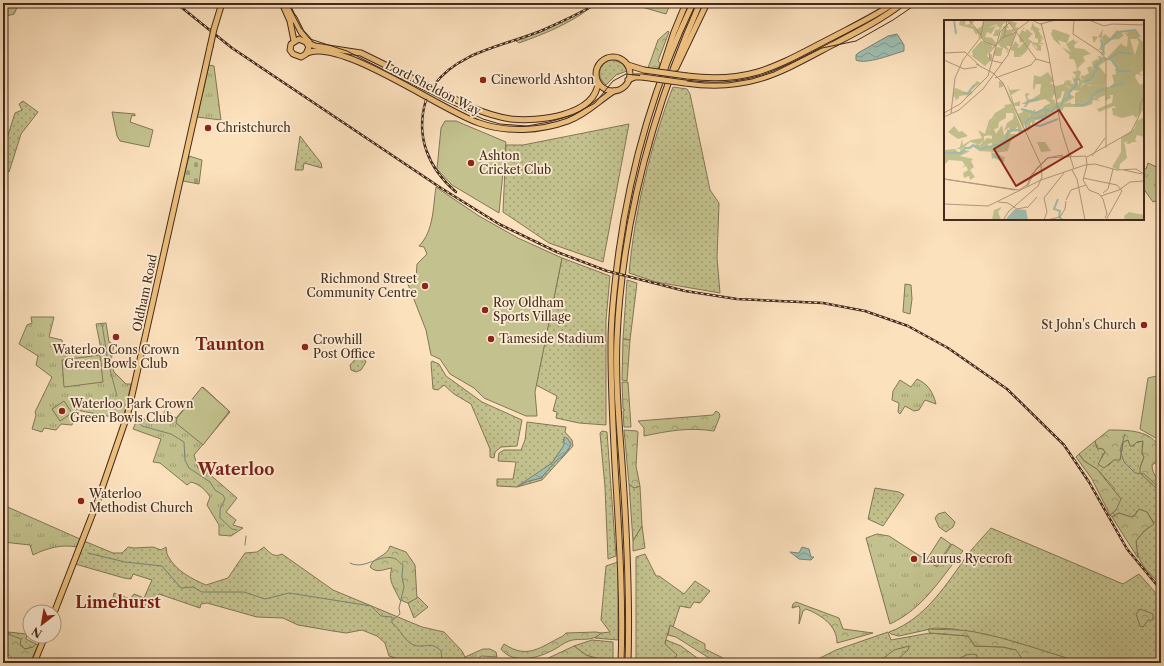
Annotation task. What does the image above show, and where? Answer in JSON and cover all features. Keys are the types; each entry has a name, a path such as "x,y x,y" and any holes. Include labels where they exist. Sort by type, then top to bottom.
{"highway":[{"name":"Oldham Road","path":"58,604 98,500 128,412 214,29 222,3"},
{"path":"282,3 289,17 294,41 290,48 294,56 301,58 307,53 309,47 299,34 294,18 286,3"},
{"path":"291,11 292,3"},
{"path":"621,663 622,570 611,406 610,340 615,282 624,217 638,149 656,93 664,61 686,3"},
{"path":"656,93 693,3"},
{"path":"628,663 628,569 618,406 618,332 621,280 631,216 645,156 668,80 700,3"},
{"path":"659,108 707,3"},
{"path":"627,64 630,74 628,80 622,88 614,91 606,89 598,82 597,70 600,64 606,59 615,56 634,68 687,76 720,79 762,72 858,25 894,3"},
{"path":"628,80 635,77 642,77 686,83 726,86 756,81 775,74 848,37 903,3"},
{"path":"294,18 305,37 315,44 331,48"},
{"path":"294,41 299,39 305,41"},
{"name":"Lord Sheldon Way","path":"305,41 316,46 361,53 479,111 510,119 546,118 575,110 591,100 596,94 598,82"},
{"name":"Lord Sheldon Way","path":"307,53 315,51 326,52 360,62 468,119 493,127 506,129 532,129 567,121 587,112 614,91"},
{"path":"34,663 42,644"}],"green space":[{"path":"3,3 19,3 14,14 3,17"},
{"path":"628,3 647,3 655,6 658,3 667,3 669,7 666,14"},
{"path":"590,8 565,24 519,43 516,41 554,26"},
{"path":"668,31 669,32 658,61 660,63 658,70 648,68 658,40"},
{"path":"612,59 623,64 627,71 616,75 606,85 600,78 600,70 604,63"},
{"path":"209,65 214,66 221,120 197,117"},
{"path":"673,87 687,89 690,94 710,190 719,203 717,258 720,293 656,282 629,273 639,202 657,133"},
{"path":"23,101 38,112 21,134 9,172 4,171 3,151 15,113 22,110 19,104"},
{"path":"112,112 135,114 135,116 132,115 130,122 153,130 149,147 120,141 117,136"},
{"name":"Ashton Cricket Club","path":"445,121 456,121 506,142 499,213 452,185 437,169 441,128"},
{"path":"629,124 603,262 549,243 503,212 506,145 523,145"},
{"path":"300,136 321,163 322,168 304,163 303,170 295,170"},
{"path":"189,156 202,160 199,184 183,181"},
{"path":"1148,163 1161,169 1161,199 1153,202 1144,189 1144,168 1146,169"},
{"name":"Roy Oldham Sports Village","path":"436,187 479,216 518,238 562,258 535,392 537,416 526,416 484,398 474,388 450,374 440,359 431,355 426,330 406,279 416,279 417,264 427,254 424,247 419,246 428,233"},
{"path":"562,258 610,276 606,320 606,425 579,423 556,418 557,412 553,411 557,396 536,385"},
{"path":"627,280 637,283 630,340 623,339"},
{"path":"905,284 911,285 912,299 910,314 903,312"},
{"path":"31,317 54,317 49,337 62,340 63,346 73,348 74,351 102,354 96,324 106,323 109,342 114,344 111,361 114,372 126,384 131,384 123,419 76,410 72,425 61,424 56,430 44,428 42,432 32,429 36,415 35,412 52,377 36,365 38,356 19,344 27,325 32,323"},
{"path":"623,339 630,340 627,381 622,380"},
{"path":"100,355 103,382 64,387 62,360"},
{"path":"359,355 362,355 366,362 361,370 356,372 351,370 350,365"},
{"path":"432,361 439,364 446,376 482,402 522,420 517,446 501,447 495,452 494,458 490,457 490,449 471,404 454,394 444,385 438,390 433,389"},
{"path":"1161,375 1161,441 1140,429 1148,378"},
{"path":"917,379 930,389 936,404 925,400 919,410 914,411 905,406 900,414 898,412 899,403 892,400 893,391 900,380 911,387"},
{"path":"622,382 628,382 631,427 624,427 623,411 625,410 623,409"},
{"path":"202,387 229,411 203,445 176,423 177,418"},
{"path":"203,387 230,412 194,455 198,468 207,472 237,498 226,512 236,520 233,525 243,528 231,536 219,535 219,525 207,505 210,497 204,490 197,484 191,482 187,485 160,463 153,462 161,439 133,429 136,422 129,419 131,414 157,424 166,409 176,418"},
{"name":"Waterloo Park Crown Green Bowls Club","path":"64,401 72,413 60,421 52,409"},
{"path":"716,411 720,416 714,431 670,431 644,436 644,428 638,421 713,415"},
{"path":"527,422 566,427 565,432 572,440 573,446 542,480 517,487 497,486 497,479 513,479 516,462 498,461 499,453 504,450 521,450 525,440","holes":["563,439 569,449 541,478 529,481 552,463 565,444"]},
{"path":"624,430 638,432 636,466 640,486 634,488 629,484"},
{"path":"1109,430 1126,430 1143,434 1156,442 1160,449 1161,459 1152,465 1152,469 1160,482 1161,489 1156,488 1140,473 1140,468 1144,457 1142,453 1143,441 1137,442 1133,446 1130,446 1128,440 1123,442 1120,460 1114,460 1104,468 1098,464 1105,452 1103,449 1097,448 1095,441"},
{"path":"602,431 607,432 616,556 608,559 605,487 600,433"},
{"path":"1128,440 1130,444 1143,441 1142,453 1144,457 1140,468 1148,481 1161,489 1161,585 1140,561 1136,541 1144,531 1154,523 1147,512 1137,511 1135,515 1131,517 1119,513 1112,517 1110,515 1116,510 1114,488 1097,469 1084,461 1079,454 1095,441 1097,448 1103,449 1105,452 1101,458 1108,466 1122,451 1123,442"},
{"path":"1079,454 1084,461 1097,469 1121,499 1116,510 1110,515 1092,479 1076,457"},
{"path":"629,484 634,488 640,486 642,526 633,541"},
{"path":"875,488 899,492 904,495 883,526 868,519"},
{"path":"3,505 80,539 77,547 55,547 33,555 30,545 3,542"},
{"path":"1139,509 1147,512 1154,524 1144,531 1136,541 1138,558 1112,517 1119,513 1131,517 1135,515"},
{"path":"945,512 955,522 953,527 946,532 939,527 935,518 938,514"},
{"path":"642,526 645,548 633,551 633,541"},
{"path":"991,528 1123,584 1139,574 1161,599 1161,612 1157,612 1159,621 1161,622 1161,655 1153,663 1084,663 954,629 935,628 899,636 891,634 889,632 914,618 935,599 969,553"},
{"path":"877,534 889,536 937,567 952,544 963,551 931,592 913,610 890,624 866,538"},
{"path":"941,537 951,544 936,566 927,559"},
{"path":"84,541 113,553 122,553 128,547 153,547 161,550 166,547 167,555 175,566 190,577 206,585 228,578 245,553 257,552 264,547 274,555 282,554 333,590 422,627 444,632 462,651 465,657 461,663 411,663 389,656 385,643 377,636 362,630 346,633 298,625 283,618 257,617 207,603 201,604 200,608 159,594 149,606 132,604 124,605 116,609 112,603 114,593 130,599 134,594 144,598 152,580 133,574 131,579 124,578 75,564"},
{"path":"390,546 406,552 415,565 417,598 408,603 400,600 394,588 390,577 392,568 378,571 370,567 374,561 388,550"},
{"path":"645,554 656,576 659,576 684,594 695,581 710,591 700,603 694,602 690,608 680,606 673,627 670,626 665,643 677,655 671,663 636,663 636,557"},
{"path":"618,562 618,640 595,638 601,633 610,632 601,620 606,566"},
{"path":"418,597 428,607 414,618 408,603"},
{"path":"796,602 839,618 843,629 873,633 837,643 831,626 812,611 806,609 803,611 799,624 799,606 792,608 793,604"},
{"path":"1140,609 1153,614 1153,620 1148,620 1143,627 1140,626 1136,614"},
{"path":"670,625 705,644 705,649 733,663 717,663 676,637 668,635"},
{"path":"928,629 963,630 989,635 1084,663 1025,663 1016,650 1003,647 975,646 968,636 930,633"},
{"path":"3,632 8,632 8,634 21,639 20,645 25,649 33,647 36,644 38,645 30,663 13,663 13,659 3,650"},
{"path":"8,632 22,633 22,644 36,644 34,647 25,649 8,634"},
{"path":"888,632 891,640 930,633 968,636 975,646 1003,647 1017,650 1025,663 810,663 836,650"},
{"path":"566,633 601,633 590,639 569,641 547,653 534,657 512,657 501,649 504,644 512,649 520,651 534,650 541,648"},
{"path":"592,640 613,642 613,663 586,655 574,646"},
{"path":"666,640 681,646 704,663 671,663 677,655 665,644"},
{"path":"574,646 586,655 609,663 578,663 573,661 566,663 532,663 542,661"},
{"path":"909,646 908,650 896,661 896,663 863,663 881,660 894,650"},
{"path":"483,649 490,649 496,652 497,657 481,656 474,663 461,663 465,657"},
{"path":"966,655 977,655 977,663 951,663"}],"water":[{"path":"897,34 904,45 904,51 873,60 856,60 856,55 858,53 888,36"},
{"path":"564,437 568,439 571,445 564,455 556,461 541,478 518,486 552,463 564,445"},
{"path":"802,547 809,549 811,557 814,557 811,560 799,559 790,552 799,553"}],"waterway":[{"path":"102,324 108,362 117,396"},
{"path":"138,422 142,426 171,434 184,442 185,460 189,468 210,482 215,490 223,495 225,499 220,509 220,518 232,529 237,530"},
{"path":"1125,434 1120,450 1124,462 1135,473 1144,474 1161,489"},
{"path":"245,545 246,536"},
{"path":"88,553 125,562 162,566 181,588 193,587 202,592 244,592 265,599 289,593 371,606 381,616 392,617 392,623 398,628 407,641 418,646 434,646 441,651 442,661 449,662"},
{"path":"350,563 361,565 378,559 390,557 396,559 403,565 402,576 404,587 399,608 400,614 393,620"}],"tram line":[{"path":"288,3 301,28 310,39 347,51 483,119 500,124 527,126 549,122 573,115 595,103 613,81 626,74 704,83 728,83 752,79 774,72 822,48 856,41 893,20 918,3"}],"railway":[{"path":"176,3 232,48 441,188 499,224 557,252 607,271 685,291 737,299 823,303 865,311 908,326 948,348 1007,389 1064,445 1089,482 1127,549 1161,590"},
{"path":"434,85 456,64 469,57 543,30 598,3"},
{"path":"426,100 422,126 426,150 438,173 456,192"}],"place":[{"name":"Cineworld Ashton","path":"483,80"},
{"name":"Christchurch","path":"208,128"},
{"name":"Ashton Cricket Club","path":"471,163"},
{"name":"Richmond Street Community Centre","path":"425,286"},
{"name":"Roy Oldham Sports Village","path":"485,310"},
{"name":"St John's Church","path":"1144,325"},
{"name":"Waterloo Cons Crown Green Bowls Club","path":"116,337"},
{"name":"Tameside Stadium","path":"491,339"},
{"name":"Crowhill Post Office","path":"305,347"},
{"name":"Waterloo Park Crown Green Bowls Club","path":"62,411"},
{"name":"Waterloo Methodist Church","path":"81,501"},
{"name":"Laurus Ryecroft","path":"914,559"}],"district":[{"name":"Taunton","path":"230,344"},
{"name":"Waterloo","path":"236,469"},
{"name":"Limehurst","path":"118,602"}]}
